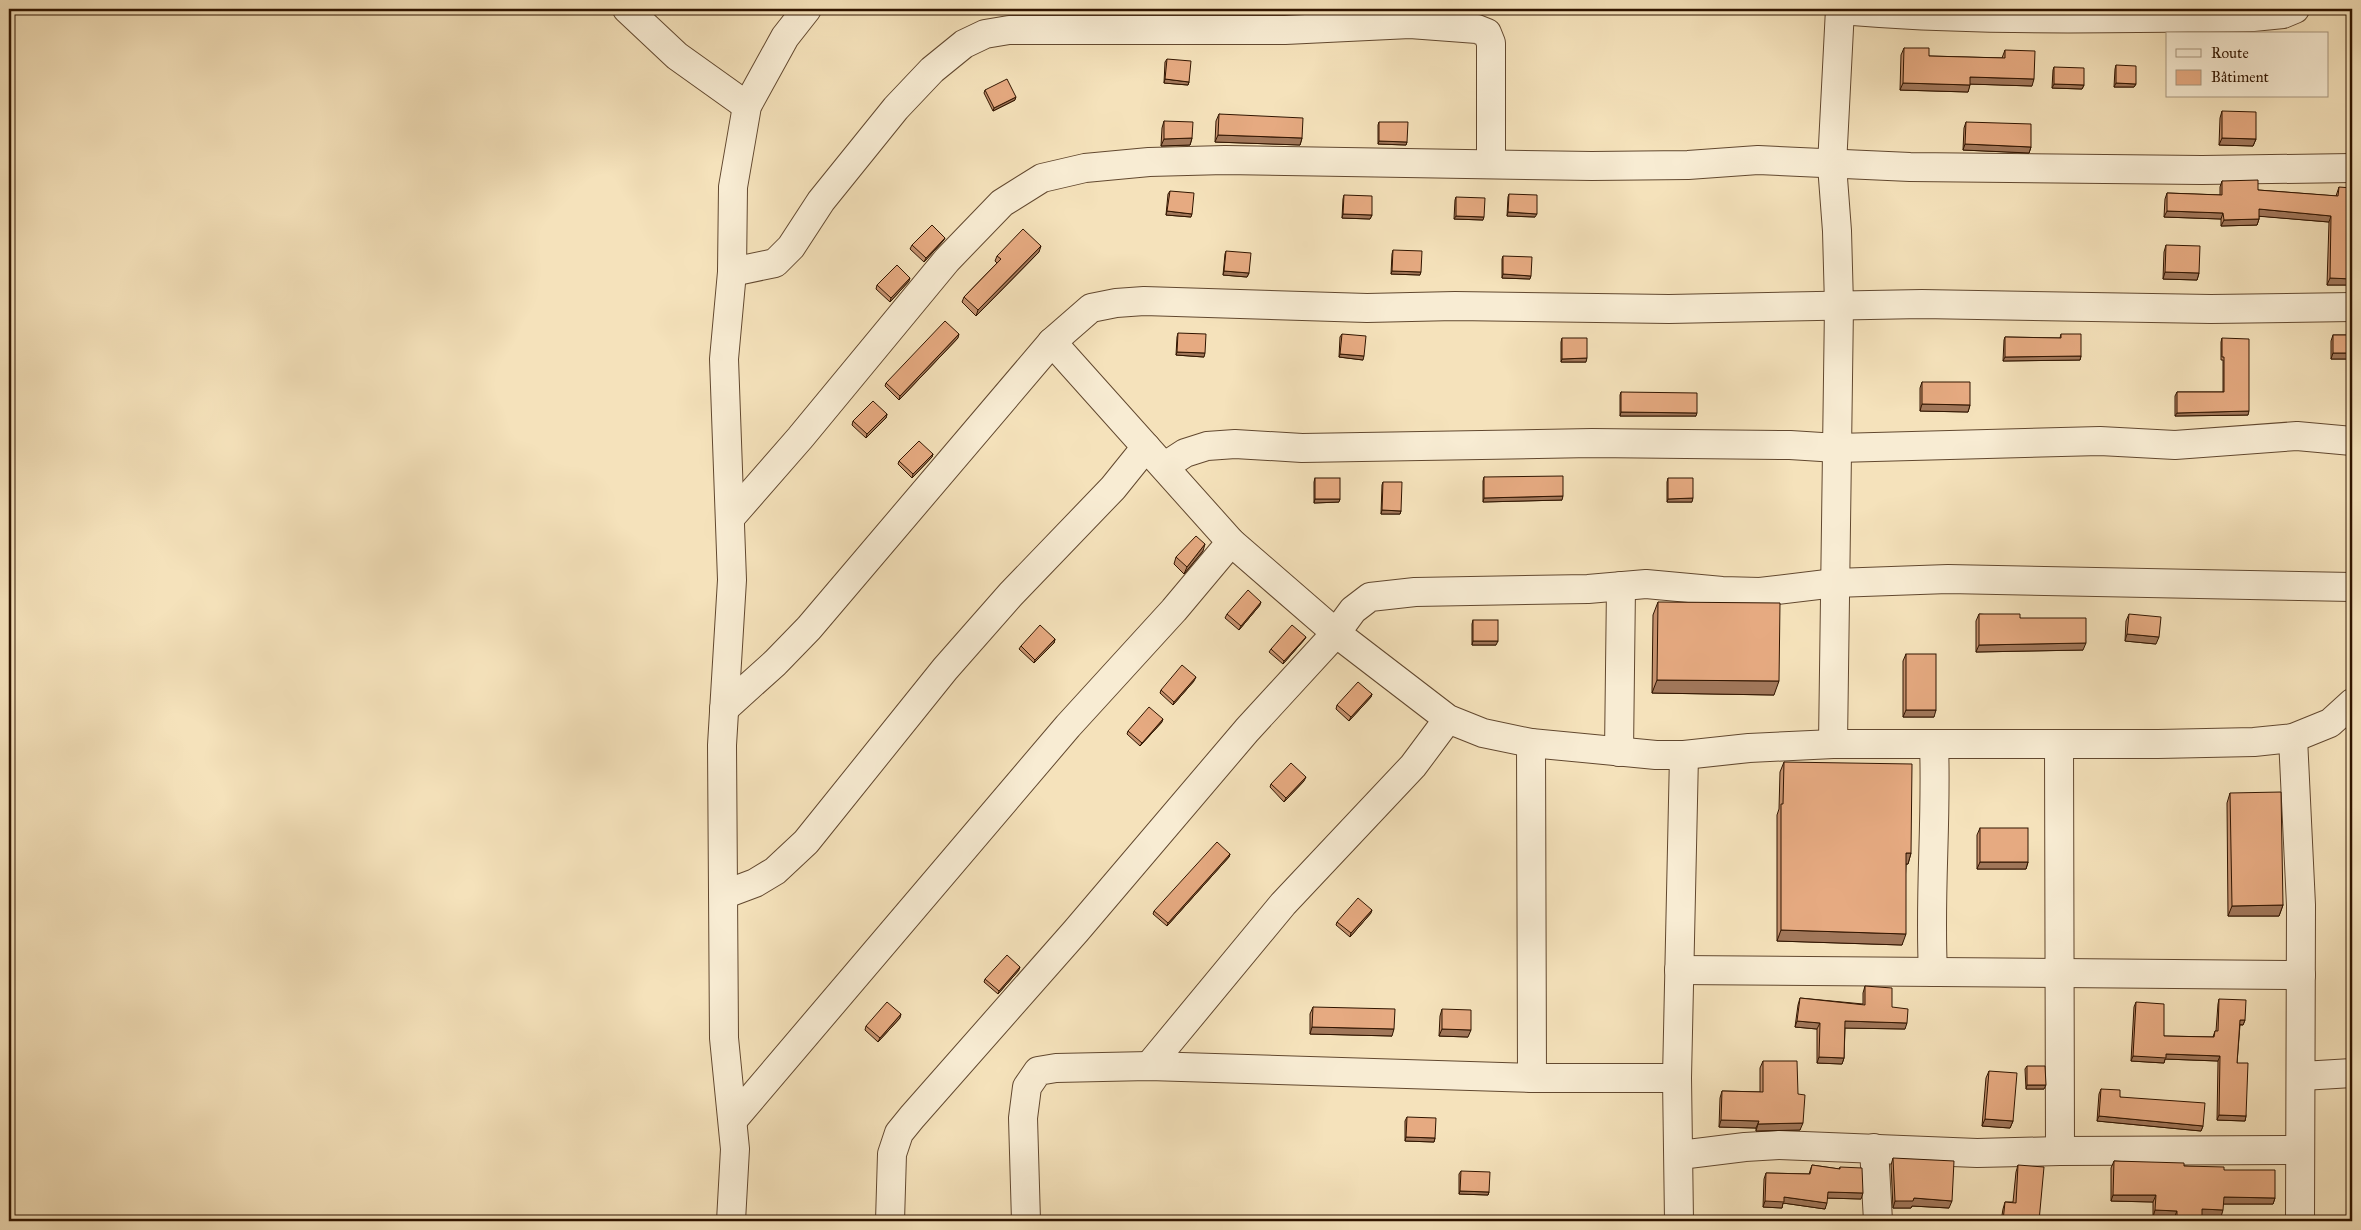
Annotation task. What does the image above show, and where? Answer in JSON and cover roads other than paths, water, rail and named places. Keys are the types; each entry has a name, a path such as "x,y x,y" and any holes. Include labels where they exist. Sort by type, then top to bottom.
{"street":[{"path":"627,9 677,56 747,106"},
{"path":"731,1221 735,1150 733,1120 727,1088 724,1038 723,895 724,709 732,580 724,359 725,331 732,272 733,187 747,106 785,37 807,9"},
{"path":"1833,744 1839,305 1832,165 1840,9 1915,16 2011,19 2253,17 2283,14 2295,9"},
{"path":"732,272 775,263 791,247 821,201 896,108 932,70 964,44 985,34 1009,30 1285,30 1410,24 1477,30 1487,33 1491,43 1491,164"},
{"path":"731,517 800,438 947,260 1002,202 1042,178 1085,168 1149,162 1226,160 1592,166 1688,165 1758,160 1832,165 2093,169 2352,168"},
{"path":"724,709 775,663 809,628 1052,342 1090,308 1116,303 1144,301 1367,308 1456,306 1669,309 1839,305 2004,305 2211,309 2352,308"},
{"path":"1052,342 1231,542 1336,633 1448,719 1483,733 1531,742 1619,752 1684,755 1749,748 1833,744 2244,742 2294,738 2330,723 2352,703"},
{"path":"723,895 755,884 776,871 806,842 945,669 1011,594 1113,488 1155,457 1185,453 1207,446 1235,444 1302,448 1592,443 1790,445 1837,448 2100,441 2175,444 2297,436 2352,442"},
{"path":"733,1120 1068,726 1174,610 1231,542"},
{"path":"890,1221 892,1154 900,1133 1076,931 1247,730 1336,633 1361,602 1370,597 1385,594 1646,584 1722,591 1760,592 1835,583 1948,579 2352,587"},
{"path":"1619,752 1621,586"},
{"path":"1149,1066 1284,904 1413,766 1448,719"},
{"path":"2294,738 2301,905 2302,1076 2299,1150 2300,1221"},
{"path":"1531,742 1532,1078"},
{"path":"1934,744 1935,797 1931,888 1934,972"},
{"path":"2058,744 2060,1151"},
{"path":"1679,1221 1678,970 1684,755"},
{"path":"1678,970 2301,975"},
{"path":"1026,1221 1024,1118 1027,1087 1038,1071 1056,1068 1149,1066 1532,1078 1677,1078"},
{"path":"2302,1076 2352,1073"},
{"path":"1680,1155 1780,1145 1977,1154 2060,1151 2299,1150"},
{"path":"1874,1148 1878,1221"}]}
